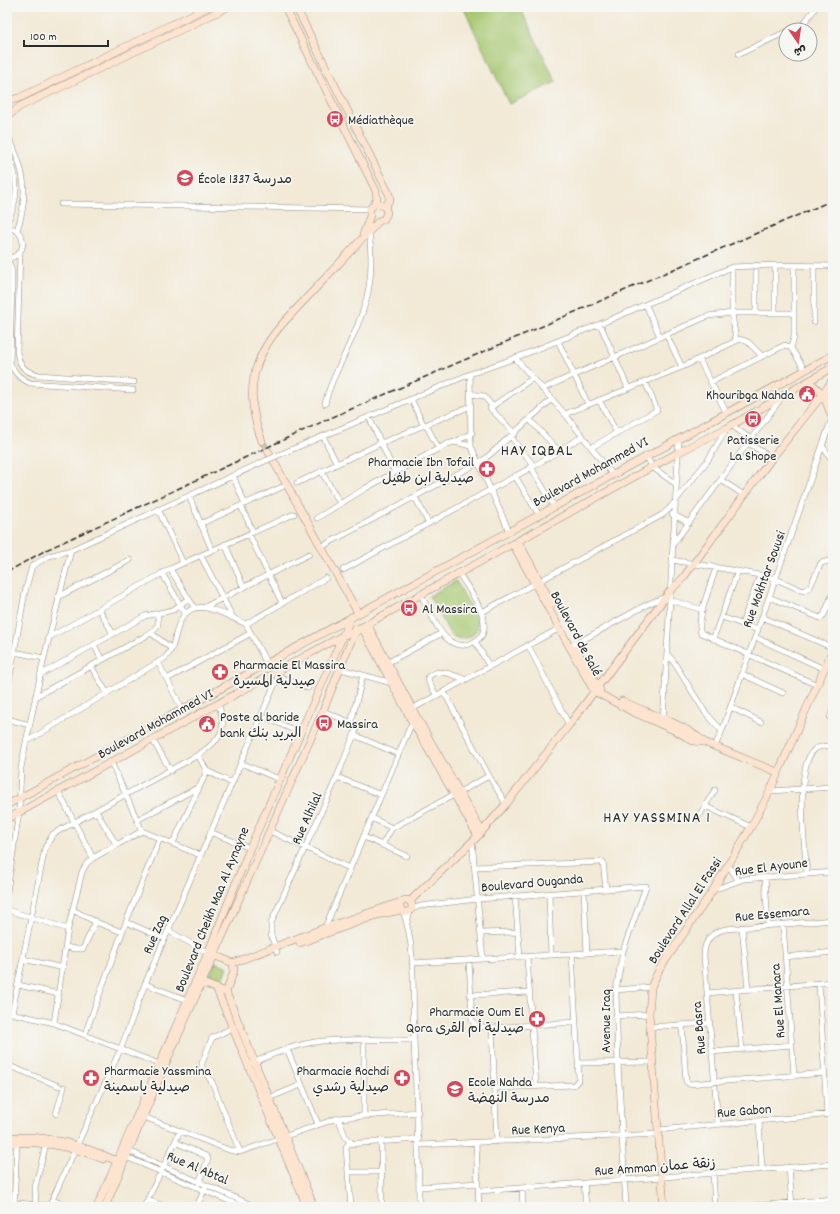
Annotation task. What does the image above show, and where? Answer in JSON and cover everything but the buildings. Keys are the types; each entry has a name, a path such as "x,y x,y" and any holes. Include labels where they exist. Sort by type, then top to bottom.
{"main road":[{"path":"7,102 19,98 208,7"},
{"path":"8,112 228,7"},
{"path":"285,7 377,195 360,240"},
{"path":"262,441 257,427 252,398 254,370 259,357 274,332 360,240 386,216 385,207 390,199 296,7"},
{"path":"177,22 181,30"},
{"path":"337,111 346,107"},
{"path":"371,181 380,176"},
{"path":"372,210 379,204 385,207"},
{"path":"372,210 376,221 379,221"},
{"name":"Boulevard Mohammed VI","path":"7,805 183,711 646,455 833,355"},
{"name":"Boulevard Mohammed VI","path":"7,819 152,739 244,690 280,673 291,664 343,635 363,626 420,593 515,543 652,466 784,396 833,367"},
{"path":"407,907 478,836 506,804 694,564 744,494 833,380"},
{"path":"809,381 823,394 833,419"},
{"path":"268,451 321,547 360,612 368,615 369,619 363,626 351,627 350,619"},
{"name":"Boulevard de Salé","path":"515,543 596,689 631,711 663,721 693,741 704,742 715,746 777,772"},
{"name":"Boulevard de Salé","path":"538,582 560,628 572,646"},
{"name":"Boulevard Cheikh Maa Al Aynayne","path":"211,954 250,848 350,619"},
{"path":"363,626 478,836"},
{"name":"Boulevard Cheikh Maa Al Aynayne","path":"105,1207 211,954 270,831 324,711 351,641 363,626"},
{"name":"Boulevard Allal El Fassi","path":"664,1207 649,1014 651,987 670,952 729,866 751,827 770,791 777,772 833,648"},
{"path":"286,654 291,664"},
{"path":"385,664 392,684 412,714"},
{"path":"239,680 244,690"},
{"path":"113,748 118,758"},
{"name":"Boulevard Ouganda","path":"232,964 276,950 323,931 407,907"},
{"path":"211,954 232,964 226,992 236,1026"},
{"path":"199,982 216,990 226,992"},
{"name":"Boulevard Cheikh Maa Al Aynayne","path":"97,1207 114,1161 187,1000 199,982"},
{"path":"216,990 236,1026 252,1063 307,1207"},
{"path":"252,1063 269,1098 281,1137 314,1207"},
{"path":"7,1138 75,1148"},
{"path":"7,1144 17,1140 52,1140 114,1161"}],"street":[{"path":"805,22 815,9"},
{"path":"739,54 778,36"},
{"path":"7,133 18,156 24,181 23,211 17,230"},
{"path":"7,150 17,183 15,203 7,222"},
{"path":"61,204 372,210"},
{"path":"7,228 17,230 22,236 24,243 20,253 16,352 22,368 28,373 39,376 134,382"},
{"path":"326,404 330,386 361,319 368,296 372,273 372,256 369,231"},
{"path":"20,253 7,259 11,267 12,278 10,363 14,372 20,379 30,383 133,390"},
{"path":"756,265 756,313"},
{"path":"7,693 30,569 37,562 49,556 71,550 315,438 323,436 470,374 515,358 600,324 732,267 756,265 833,266"},
{"path":"775,265 775,313"},
{"path":"791,348 794,337 794,266"},
{"path":"814,266 814,322"},
{"path":"732,267 732,313 736,341"},
{"path":"646,305 660,337"},
{"path":"542,389 614,356 708,316 732,313 794,313"},
{"path":"600,324 628,388"},
{"path":"666,334 682,366"},
{"path":"565,414 699,359 736,341 740,340 748,342 762,356"},
{"path":"558,341 588,404"},
{"path":"711,382 783,345 791,348 805,370"},
{"path":"515,358 565,414 612,474"},
{"path":"699,359 726,412"},
{"path":"470,374 471,446 509,531"},
{"path":"492,406 533,378"},
{"path":"592,447 657,410 645,381"},
{"path":"471,394 484,396 492,406 490,408 513,436 532,466 554,506"},
{"path":"673,544 784,396"},
{"path":"411,399 439,449"},
{"path":"321,547 478,463 492,454 552,400"},
{"path":"599,400 617,433"},
{"path":"297,483 381,443 471,406"},
{"path":"369,417 395,472"},
{"name":"Rue Mokhtar Souusi","path":"715,746 722,731 833,419"},
{"path":"530,420 559,450"},
{"path":"482,612 669,509 708,460 729,426 772,458"},
{"path":"317,518 340,503 395,472 472,433"},
{"path":"323,436 337,464"},
{"path":"343,570 428,522 491,489 582,436"},
{"path":"663,721 669,596 679,452 678,438"},
{"path":"455,442 471,446"},
{"path":"823,447 833,461"},
{"path":"646,455 652,466 676,484"},
{"path":"321,471 340,503"},
{"path":"233,476 251,533 268,575 282,603"},
{"path":"514,476 538,515"},
{"path":"721,480 744,494"},
{"path":"200,524 282,487"},
{"path":"189,496 212,550"},
{"path":"415,497 428,522"},
{"path":"158,509 183,563"},
{"path":"669,509 674,516 689,523"},
{"path":"48,638 162,573 294,514"},
{"path":"225,544 244,588"},
{"path":"7,892 19,812 21,768 48,638 71,550"},
{"path":"205,607 309,554"},
{"path":"201,556 233,618"},
{"path":"58,597 130,560"},
{"path":"672,560 760,575 776,579 799,590 806,591 810,587 821,563 833,560"},
{"path":"716,568 703,610 699,629 702,635 749,654 816,685"},
{"path":"170,569 188,600 194,607"},
{"path":"713,639 738,571"},
{"path":"420,593 442,633 453,644 468,644 475,641 483,631 484,618 482,612 458,572"},
{"path":"162,573 185,613"},
{"path":"742,624 760,575"},
{"path":"246,624 326,578"},
{"path":"769,597 820,618 824,615 833,593"},
{"path":"572,646 648,604 669,596 703,610"},
{"path":"40,675 145,616 173,610 188,600"},
{"path":"26,742 165,658 172,649 180,619 185,613 194,607 205,607 246,624 267,664"},
{"path":"99,609 113,634"},
{"path":"35,698 151,633 158,625 158,614"},
{"path":"722,617 758,630"},
{"path":"762,617 833,648"},
{"path":"323,931 349,868 372,818 398,754 412,714 464,679 560,628"},
{"path":"151,633 172,649"},
{"path":"167,680 251,633"},
{"path":"385,664 442,633"},
{"path":"755,637 824,668"},
{"path":"475,641 489,666"},
{"path":"94,645 102,660"},
{"path":"528,646 569,725"},
{"path":"14,652 44,658"},
{"path":"667,654 710,719 722,731"},
{"path":"158,662 183,711"},
{"path":"91,666 107,693"},
{"path":"341,669 392,684"},
{"path":"437,696 429,683 428,677 431,674 442,672 464,679"},
{"path":"280,673 308,688"},
{"name":"Rue Zag","path":"50,1204 121,1048 145,984 166,939 200,855 280,673"},
{"path":"742,674 783,693"},
{"path":"351,723 363,675"},
{"path":"444,692 489,776 506,804"},
{"path":"159,1064 54,1023 10,1012 18,984 45,848 53,834 171,771 198,755 217,741 224,718 218,704"},
{"path":"730,707 761,722"},
{"path":"833,708 830,718 833,722"},
{"path":"324,711 351,723 355,727 354,735 398,754"},
{"path":"262,716 301,733"},
{"path":"7,719 30,725"},
{"name":"Rue Alhilal","path":"276,950 272,935 271,923 337,777 354,735"},
{"path":"152,739 171,771"},
{"path":"807,874 802,789 805,770 813,751 818,748 833,745"},
{"path":"198,755 207,771 232,783"},
{"path":"111,762 142,832"},
{"path":"241,763 281,780"},
{"path":"173,843 207,771"},
{"path":"382,845 392,828 489,776"},
{"path":"337,777 381,795"},
{"path":"136,820 199,787"},
{"path":"770,791 833,787"},
{"path":"697,819 715,790"},
{"path":"58,791 93,858"},
{"path":"705,806 751,827"},
{"path":"96,811 116,844"},
{"path":"372,818 392,828"},
{"path":"270,831 349,868"},
{"path":"54,1023 68,929 82,872 87,863 116,844 142,832 173,843 200,855"},
{"path":"210,832 250,848"},
{"path":"478,836 475,867 482,933 483,959"},
{"path":"364,837 407,856"},
{"path":"85,1034 122,932 160,838"},
{"path":"475,867 603,862 606,889"},
{"path":"729,866 738,880"},
{"name":"Rue El Ayoune","path":"713,890 738,880 833,872"},
{"path":"765,878 768,925"},
{"name":"Boulevard Ouganda","path":"407,907 478,899 646,886"},
{"name":"Avenue Iraq","path":"626,1207 618,1064 616,990 624,951 646,886"},
{"path":"584,891 587,953"},
{"path":"549,894 551,955"},
{"path":"515,896 520,957"},
{"path":"407,907 407,922 412,963 419,1139 420,1207"},
{"path":"7,910 68,929"},
{"path":"73,910 122,932"},
{"name":"Rue Essemara","path":"714,933 721,930 742,927 833,920"},
{"path":"66,947 75,949 83,948 96,921"},
{"path":"126,922 166,939"},
{"name":"Rue El Manara","path":"783,924 794,1076"},
{"path":"742,927 748,990"},
{"path":"169,931 211,954"},
{"path":"482,933 518,932"},
{"name":"Rue Basra","path":"714,933 707,940 704,948 718,1124"},
{"path":"412,963 624,951"},
{"path":"785,957 833,952"},
{"path":"494,1088 574,1085 579,1079 572,954"},
{"path":"527,957 536,1086"},
{"path":"23,959 63,968"},
{"path":"469,960 472,1020 476,1026 492,1028 576,1022"},
{"path":"707,993 833,982"},
{"path":"18,984 59,994"},
{"path":"145,984 187,1000"},
{"path":"819,984 827,1114"},
{"path":"616,990 651,987"},
{"path":"736,990 742,1049"},
{"path":"470,996 529,992"},
{"path":"616,1016 649,1014"},
{"path":"650,1028 709,1023"},
{"path":"682,1025 686,1081 689,1084 825,1073"},
{"path":"236,1026 212,1038 202,1063 202,1068 212,1082 240,1152"},
{"path":"492,1028 497,1142"},
{"path":"364,1040 364,1115"},
{"path":"252,1063 288,1049 314,1042 414,1040"},
{"path":"712,1052 792,1045"},
{"path":"288,1049 301,1085 318,1124"},
{"path":"578,1063 618,1064 652,1062"},
{"path":"7,1065 61,1087 56,1114"},
{"path":"269,1098 301,1085"},
{"path":"144,1117 229,1150 240,1152 338,1118 418,1112"},
{"name":"Rue Gabon","path":"658,1132 718,1124 833,1114"},
{"path":"338,1118 346,1138 351,1142"},
{"path":"759,1120 762,1169"},
{"path":"144,1207 162,1173 180,1131"},
{"name":"Rue Kenya","path":"419,1145 623,1136 658,1132"},
{"path":"351,1207 346,1148 348,1144 351,1142 419,1139"},
{"path":"14,1205 17,1140"},
{"path":"381,1140 382,1207"},
{"path":"175,1142 206,1156 208,1159 199,1183"},
{"path":"476,1143 480,1207"},
{"path":"36,1205 35,1187 46,1144"},
{"name":"Rue Al Abtal","path":"128,1154 199,1183 204,1188"},
{"name":"Rue Al Abtal","path":"128,1154 134,1159 162,1173 204,1188 240,1205 256,1207"},
{"name":"Rue Amman زنقة عمان","path":"479,1191 833,1164"},
{"path":"789,1167 791,1205"},
{"path":"349,1172 381,1172"},
{"path":"713,1173 715,1207"},
{"path":"419,1187 478,1183"},
{"path":"584,1183 586,1207"},
{"path":"197,1207 204,1188"},
{"path":"522,1188 523,1207"},
{"path":"742,1207 791,1205 833,1199"},
{"path":"148,1200 165,1207"},
{"path":"7,1202 14,1205 50,1204 71,1207"}],"green space":[{"path":"467,7 520,7 556,82 509,104 464,9"},
{"path":"456,581 478,620 478,626 473,634 470,637 461,639 451,635 429,596"},
{"path":"215,962 228,967 221,985 208,980"}],"tunnel":[{"path":"262,441 268,451"}],"railway":[{"path":"7,572 46,550 326,420 833,200"}],"place":[{"name":"Médiathèque","path":"335,119"},
{"name":"École مدرسة 1337","path":"185,178"},
{"name":"Khouribga Nahda","path":"807,394"},
{"name":"Patisserie La Shope","path":"753,419"},
{"name":"Pharmacie Ibn Tofail صيدلية ابن طفيل","path":"487,469"},
{"name":"Al Massira","path":"409,608"},
{"name":"Pharmacie El Massira صيدلية المسيرة","path":"220,672"},
{"name":"Massira","path":"324,723"},
{"name":"Poste al baride bank البريد بنك","path":"207,724"},
{"name":"Pharmacie Oum El Qora صيدلية أم القرى","path":"537,1019"},
{"name":"Pharmacie Yassmina صيدلية ياسمينة","path":"91,1078"},
{"name":"Pharmacie Rochdi صيدلية رشدي","path":"402,1078"},
{"name":"Ecole Nahda مدرسة النهضة","path":"455,1089"}],"district":[{"name":"HAY IQBAL","path":"537,449"},
{"name":"HAY YASSMINA 1","path":"657,816"}]}
